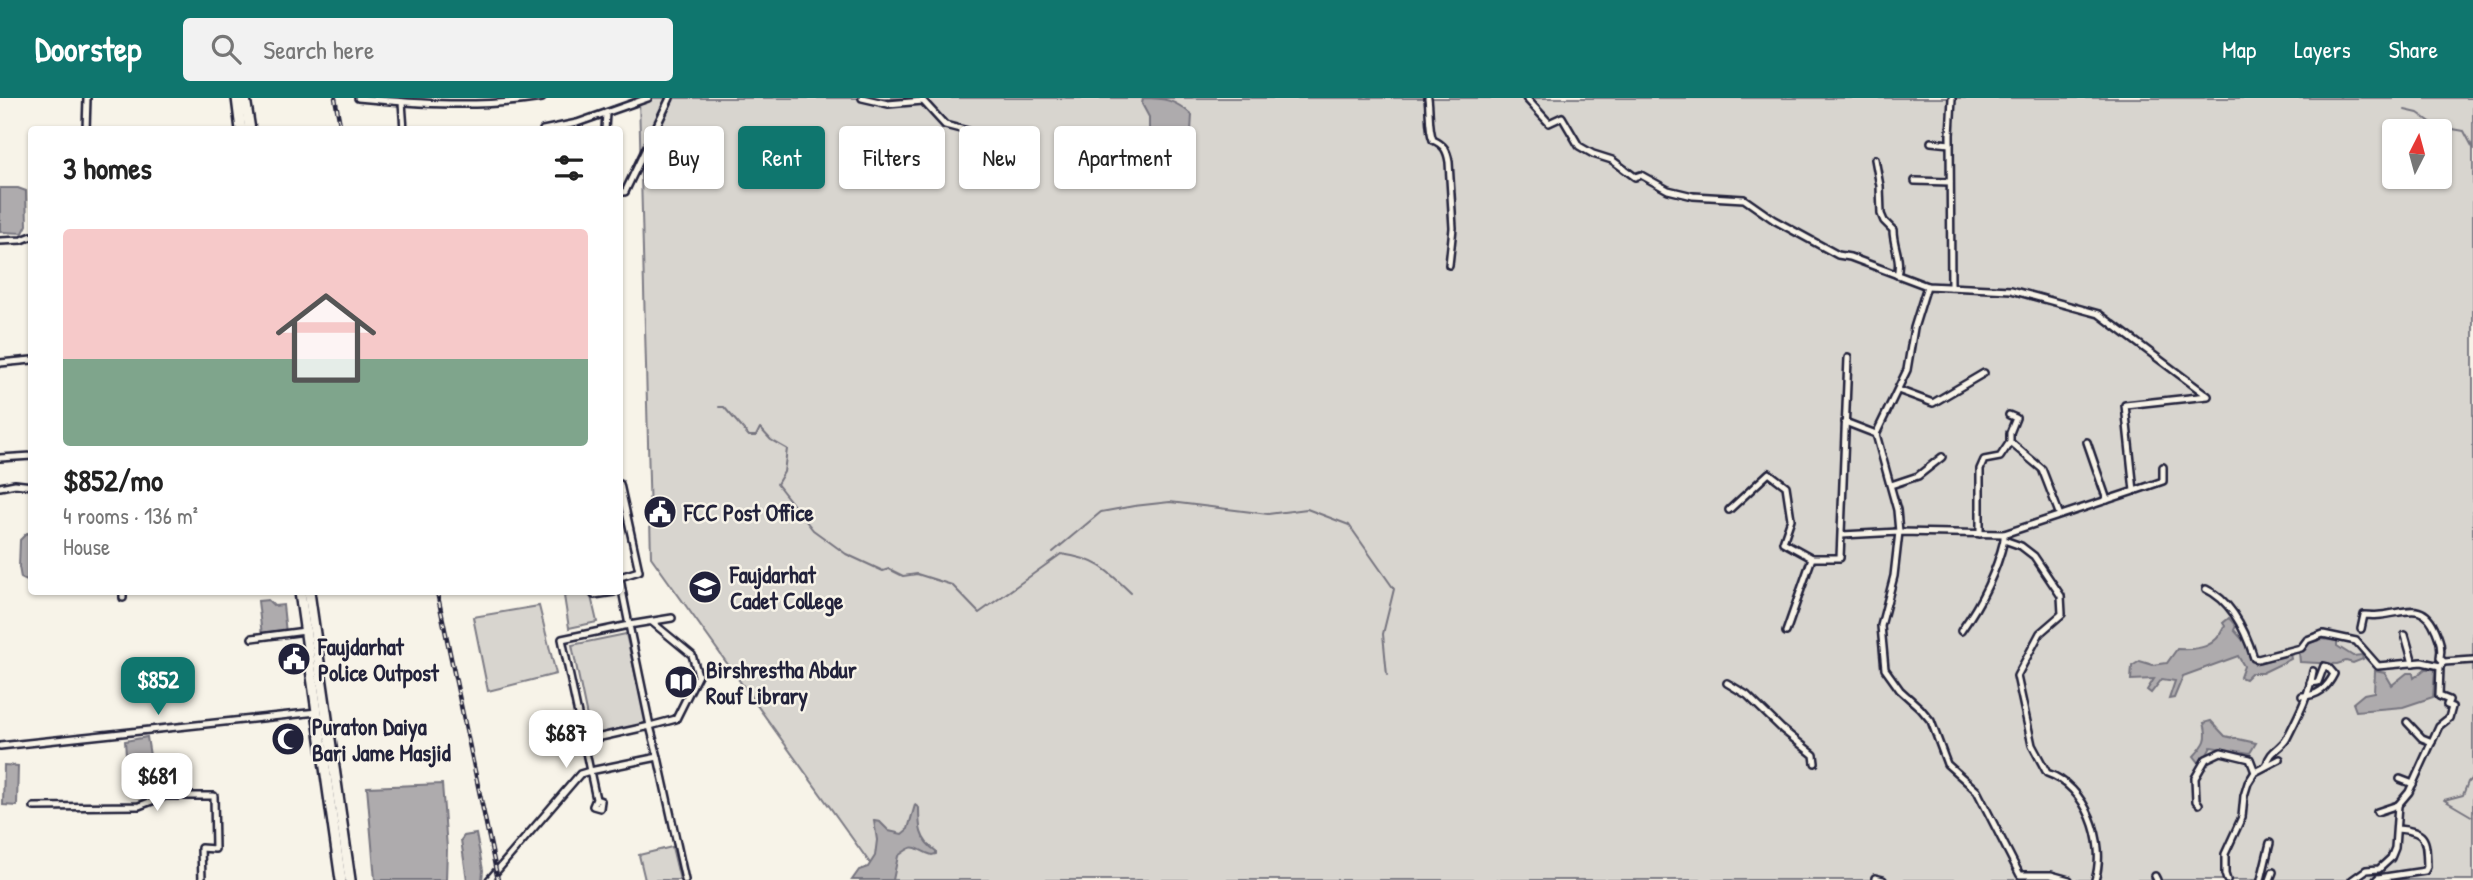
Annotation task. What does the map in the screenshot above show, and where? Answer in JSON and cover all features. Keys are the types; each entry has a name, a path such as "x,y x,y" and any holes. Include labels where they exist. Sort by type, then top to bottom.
{"highway":[{"path":"237,98 240,126"},
{"path":"245,98 249,126"},
{"path":"300,595 341,880"},
{"path":"309,595 350,880"}],"street":[{"path":"86,126 87,98"},
{"path":"358,98 434,105 508,103 542,98"},
{"path":"576,126 648,98"},
{"path":"623,192 670,98"},
{"path":"862,98 888,104 923,101 945,125 959,129"},
{"path":"1428,98 1432,121 1430,133 1433,140 1441,143 1447,151 1449,162 1453,228 1449,265"},
{"path":"1526,98 1549,123 1562,117 1579,145 1593,155 1612,160 1635,177 1641,176 1668,190 1693,196 1744,199 1774,220 1838,255 1927,286 2011,290 2099,314 2207,396 2125,405 2134,491"},
{"path":"1951,287 1952,98"},
{"path":"402,102 404,126"},
{"path":"605,126 606,113"},
{"path":"1931,142 1950,145"},
{"path":"1875,159 1881,215 1893,230 1893,247 1899,258 1897,275"},
{"path":"1915,181 1950,182"},
{"path":"0,241 28,238"},
{"path":"1927,286 1914,328 1907,370 1876,434 1898,510 1899,533 1894,576 1881,626 1885,668 1899,690 1931,721 1947,764 1977,791 2020,875"},
{"path":"1730,510 1769,473 1786,486 1791,519 1783,542 1812,558 1840,558 1848,358"},
{"path":"0,363 28,360"},
{"path":"1898,390 1933,403 1984,373"},
{"path":"1980,534 1980,469 1984,460 2000,457 2011,442 2010,433 2016,418 2009,415"},
{"path":"1845,422 1876,434"},
{"path":"2011,442 2042,469 2059,513"},
{"path":"2087,442 2107,500"},
{"path":"0,458 28,456"},
{"path":"1891,485 1918,476 1942,457"},
{"path":"2004,537 2163,481 2163,467"},
{"path":"0,487 15,484 28,486"},
{"path":"623,498 639,571 623,576"},
{"path":"1842,535 1980,534 2004,537 2034,556 2061,596 2062,614 2040,633 2017,676 2024,715 2035,754 2047,773 2057,776 2079,795 2094,825 2099,866 2095,880"},
{"path":"1961,631 1974,613 1997,568 2004,537"},
{"path":"1786,632 1812,558"},
{"path":"2206,589 2218,594 2227,603 2249,642 2254,658 2301,648 2307,640 2323,634 2356,641 2378,666 2473,660"},
{"path":"622,595 685,880"},
{"path":"2352,880 2366,870 2379,869 2391,858 2395,848 2398,806 2413,785 2439,726 2449,718 2452,707 2447,705 2449,700 2439,696 2441,642 2434,626 2420,611 2405,609 2381,615 2364,615 2361,629"},
{"path":"596,799 562,639 672,618"},
{"path":"583,741 676,719 698,675 692,655 652,622"},
{"path":"252,638 305,631"},
{"path":"2405,635 2413,663"},
{"path":"2304,696 2322,691 2334,674 2324,666 2318,682 2310,683"},
{"path":"2267,764 2269,757 2288,737 2302,711 2313,671"},
{"path":"1727,683 1747,695 1814,755 1815,763"},
{"path":"0,746 317,712"},
{"path":"2407,722 2432,742"},
{"path":"2199,804 2196,801 2195,778 2206,759 2213,755 2221,752 2250,758 2255,772"},
{"path":"489,880 580,774 658,757"},
{"path":"2227,880 2225,854 2242,817 2244,796 2255,772 2280,759"},
{"path":"2400,779 2413,785"},
{"path":"34,807 139,806 165,796 214,796 215,849 201,848 202,880"},
{"path":"2377,812 2398,806"},
{"path":"2376,880 2425,871 2427,867 2426,839 2421,834 2396,829"},
{"path":"2262,880 2270,843"},
{"path":"2270,880 2273,872"},
{"path":"2014,880 2020,875 2051,875 2068,880"},
{"path":"1875,878 1882,880"}],"shaded area":[{"path":"639,98 2473,98 2473,880 882,880 651,557"},
{"path":"1143,98 1169,101 1192,115 1191,126 1149,126 1149,117 1142,104"},
{"path":"0,188 26,191 27,225 23,233 0,232"},
{"path":"28,533 28,582 21,578 20,540"},
{"path":"591,595 597,622 569,628 564,596"},
{"path":"268,600 274,606 283,605 286,633 262,635 258,601"},
{"path":"539,606 556,674 488,691 473,617"},
{"path":"2229,618 2236,626 2234,630 2249,647 2255,664 2290,654 2291,659 2262,673 2251,673 2245,679 2240,677 2244,666 2238,656 2183,676 2174,698 2169,699 2175,681 2162,679 2151,693 2147,690 2154,679 2131,680 2132,666 2140,661 2153,665 2167,663 2177,649 2199,648 2211,643 2221,633 2225,626 2223,623"},
{"path":"626,634 647,725 591,736 572,645"},
{"path":"2322,639 2337,641 2337,646 2353,656 2362,655 2363,659 2337,664 2300,662 2299,652 2305,650 2309,643"},
{"path":"2425,669 2435,669 2433,697 2403,707 2356,711 2353,703 2364,694 2374,692 2375,671 2385,673 2392,685 2407,673 2413,673 2414,678"},
{"path":"2211,721 2225,736 2256,743 2250,753 2211,747 2201,765 2194,756 2205,741 2204,723"},
{"path":"147,737 156,793 129,795 125,741"},
{"path":"4,765 18,766 17,806 3,805"},
{"path":"442,784 447,848 446,880 375,880 367,787"},
{"path":"915,805 919,808 923,837 936,854 912,848 898,856 893,880 852,880 859,870 868,867 875,856 877,840 874,821 880,822 889,831 902,834 908,829"},
{"path":"476,834 483,870 482,880 467,880 461,840 464,836"},
{"path":"672,847 680,880 645,880 639,855"}],"waterway":[{"path":"2405,110 2418,113 2436,126 2464,131 2473,148"},
{"path":"719,407 724,407 749,436 756,436 760,428 771,440 787,449 784,472 777,484 813,530 846,554 883,571 889,569 903,576 917,574 952,585 979,613 1061,554 1100,566 1131,593"},
{"path":"1053,552 1101,512 1134,506 1170,502 1268,514 1307,509 1349,525 1394,589 1383,634 1387,675"},
{"path":"2473,777 2463,795 2444,800 2473,817"}],"railway":[{"path":"335,98 340,126"},
{"path":"438,595 498,880"}],"place":[{"name":"FCC Post Office","path":"660,512"},
{"name":"Faujdarhat Cadet College","path":"705,587"},
{"name":"Faujdarhat Police Outpost","path":"294,659"},
{"name":"Birshrestha Abdur Rouf Library","path":"681,682"},
{"name":"Puraton Daiya Bari Jame Masjid","path":"288,739"}]}
